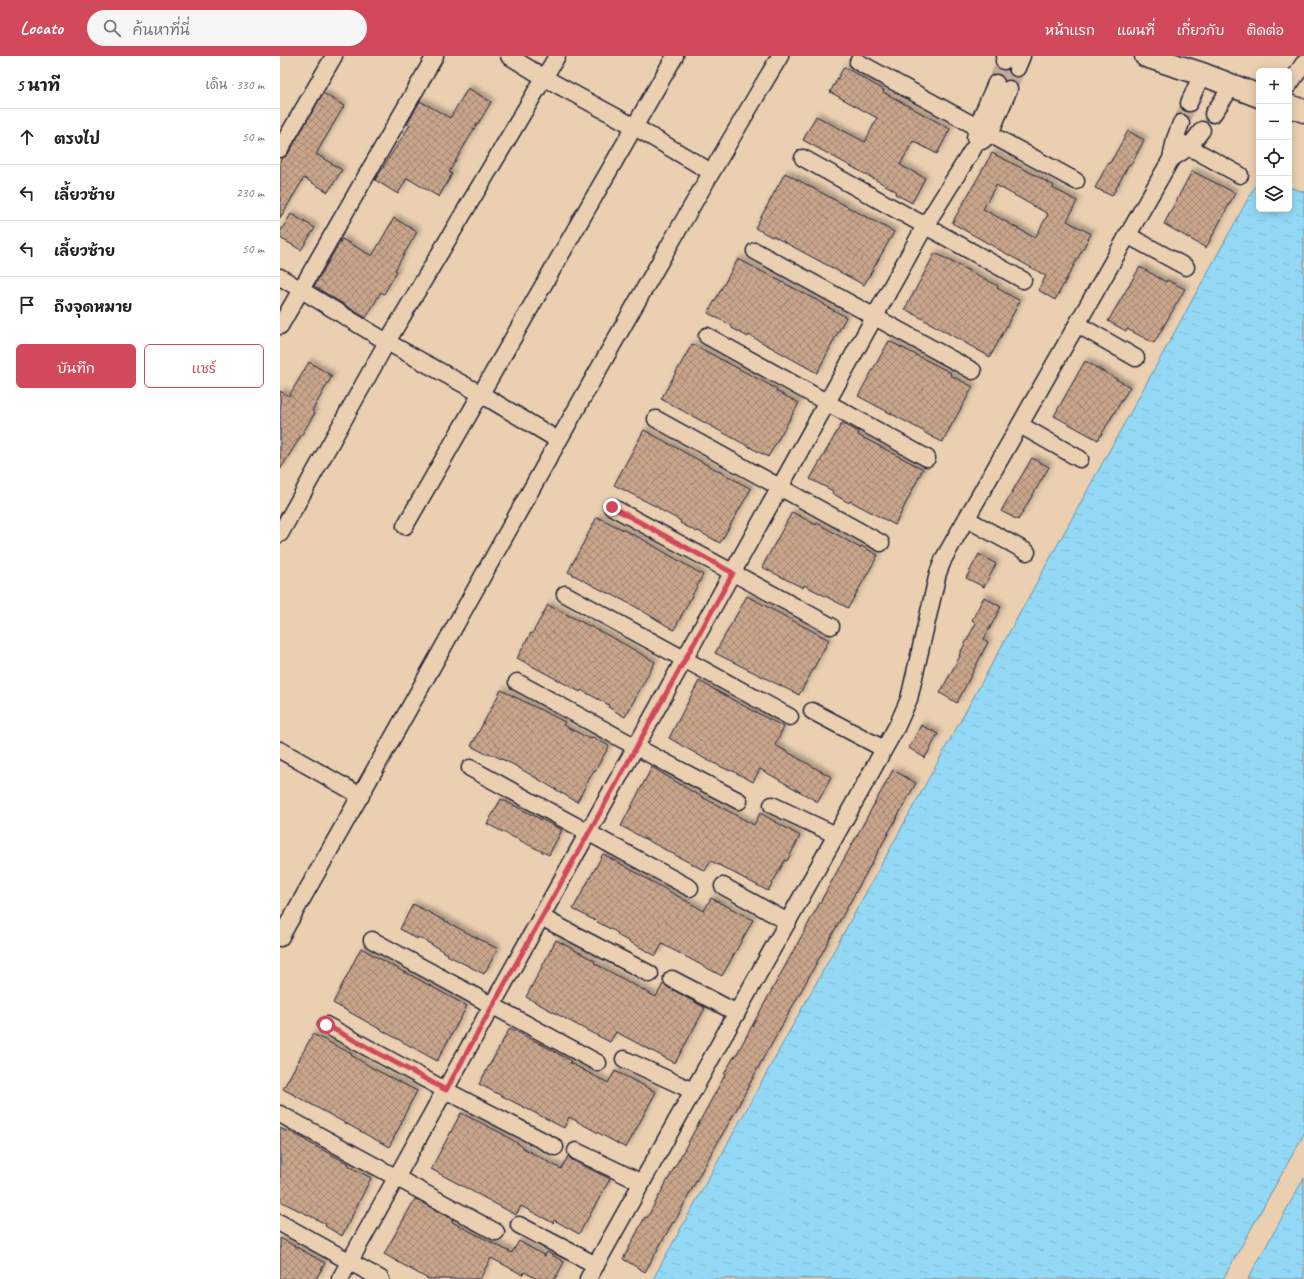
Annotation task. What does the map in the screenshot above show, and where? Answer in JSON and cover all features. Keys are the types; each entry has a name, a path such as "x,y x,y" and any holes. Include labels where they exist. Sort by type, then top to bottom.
{"street":[{"path":"280,149 334,56"},
{"path":"280,326 435,56"},
{"path":"510,56 543,77 635,126 711,172"},
{"path":"280,534 387,342 543,77 557,56"},
{"path":"406,526 675,56"},
{"path":"280,938 361,796 558,440 711,172 780,56"},
{"path":"1146,56 1202,74 1256,95"},
{"path":"858,62 1076,181"},
{"path":"1292,81 1304,63"},
{"path":"1189,103 1202,74"},
{"path":"1213,114 1233,85"},
{"path":"340,1279 925,226 983,131 1002,86"},
{"path":"1292,107 1304,111"},
{"path":"519,1225 592,1272 900,720 909,699 938,574 944,558 1172,159 1175,139 1182,123"},
{"path":"1172,159 1189,147 1202,130"},
{"path":"1175,139 1240,175"},
{"path":"803,158 1023,280"},
{"path":"1127,236 1186,267"},
{"path":"755,251 973,371"},
{"path":"280,277 387,342 481,394 558,440"},
{"path":"1077,324 1136,358"},
{"path":"707,336 927,458"},
{"path":"656,419 881,543"},
{"path":"1020,425 1080,459"},
{"path":"612,507 832,626"},
{"path":"967,519 1027,552"},
{"path":"565,594 790,717"},
{"path":"517,682 739,801"},
{"path":"812,711 884,749"},
{"path":"280,750 361,796"},
{"path":"470,768 690,888"},
{"path":"772,805 836,835"},
{"path":"723,886 788,922"},
{"path":"541,917 650,974"},
{"path":"372,940 598,1063"},
{"path":"672,979 737,1012"},
{"path":"326,1025 554,1147"},
{"path":"624,1059 693,1091"},
{"path":"280,1114 496,1232"},
{"path":"576,1151 642,1183"},
{"path":"280,1223 381,1279"}],"water":[{"path":"1256,184 1256,212 1292,212 1292,188 1304,192 1304,1134 1223,1279 653,1279"},
{"path":"1304,1178 1304,1279 1248,1279"}],"building":[{"path":"844,67 884,90 883,92 950,129 937,154 913,141 900,165 925,178 912,203 895,194 896,191 803,140 816,116 865,142 877,118 830,92"},
{"path":"468,88 491,102 449,172 452,174 439,197 407,178 398,194 375,180 410,125 407,124 420,101 450,118"},
{"path":"323,93 344,106 316,154 342,170 328,192 304,178 280,218 280,161 288,154"},
{"path":"1128,131 1144,140 1112,196 1095,188 1108,163 1110,163"},
{"path":"992,153 1033,174 1054,186 1053,188 1077,201 1067,221 1091,234 1055,300 1038,290 1046,276 952,223","holes":["996,185 1048,214 1035,238 983,209"]},
{"path":"1192,171 1235,193 1206,248 1164,224"},
{"path":"785,173 894,232 864,285 773,236 772,237 755,228"},
{"path":"291,214 315,228 301,250 280,238 280,232"},
{"path":"394,218 417,232 395,270 397,271 384,294 381,292 366,318 314,286 342,239 372,256"},
{"path":"935,253 998,286 997,288 1020,301 990,357 905,309"},
{"path":"738,259 846,317 817,373 749,335 748,337 732,328 732,326 708,313"},
{"path":"1140,267 1166,282 1167,280 1185,289 1154,343 1127,329 1126,331 1108,321"},
{"path":"889,341 951,373 950,375 973,387 942,442 858,396"},
{"path":"692,344 777,389 776,391 799,403 768,457 661,399"},
{"path":"1085,361 1130,387 1098,440 1054,416"},
{"path":"309,362 332,376 312,411 315,413 280,470 280,391 289,396"},
{"path":"842,423 859,432 858,435 923,469 895,525 850,501 849,503 832,493 833,491 810,479"},
{"path":"644,430 751,489 720,543 680,523 681,521 659,508 614,485"},
{"path":"1032,458 1049,467 1018,520 1001,511"},
{"path":"792,512 816,525 817,523 860,548 861,546 878,555 848,608 804,585 803,588 762,567"},
{"path":"597,517 642,539 703,575 674,630 636,607 568,572"},
{"path":"979,554 996,564 984,587 966,578"},
{"path":"747,596 829,640 799,695 715,653"},
{"path":"984,597 1001,607 984,639 988,642 957,703 940,693 976,623 972,620"},
{"path":"548,605 617,640 655,662 625,717 608,707 609,705 581,690 580,692 517,658"},
{"path":"699,681 784,727 775,745 831,777 818,802 760,769 753,782 731,770 730,771 707,760 669,738"},
{"path":"501,690 565,722 563,725 590,739 592,737 609,746 577,802 514,765 489,753 488,755 471,746"},
{"path":"921,725 938,734 925,758 909,748"},
{"path":"652,767 691,791 754,825 760,813 800,836 787,861 785,860 768,891 711,861 705,871 621,826"},
{"path":"893,770 916,783 768,1049 674,1223 673,1222 645,1272 623,1259"},
{"path":"501,799 562,830 549,855 487,824"},
{"path":"603,854 704,911 711,898 753,920 722,976 662,944 656,956 617,935 618,933 573,909"},
{"path":"413,904 498,949 484,974 447,955 448,954 418,937 417,939 400,929"},
{"path":"556,940 656,997 663,984 705,1008 675,1063 616,1032 610,1042 526,997"},
{"path":"361,948 467,1006 437,1061 333,1003"},
{"path":"510,1028 608,1083 615,1071 656,1092 626,1148 569,1117 564,1128 479,1084"},
{"path":"313,1034 352,1054 351,1055 374,1069 417,1091 389,1147 283,1089"},
{"path":"461,1113 501,1133 523,1148 561,1169 568,1156 572,1160 610,1179 579,1234 554,1220 553,1223 521,1206 516,1215 431,1169"},
{"path":"280,1128 306,1140 371,1178 342,1236 325,1226 326,1224 280,1201"},
{"path":"415,1199 453,1220 452,1222 512,1253 519,1241 545,1256 547,1252 564,1262 555,1279 537,1279 524,1272 523,1275 491,1258 480,1279 428,1279 384,1254"},
{"path":"280,1238 325,1263 316,1279 280,1279"}],"tunnel":[{"path":"996,83 1004,61"},
{"path":"1009,89 1017,68"},
{"path":"1181,123 1189,103"}],"route":[{"path":"326,1025 446,1090 733,573 612,507"}]}
